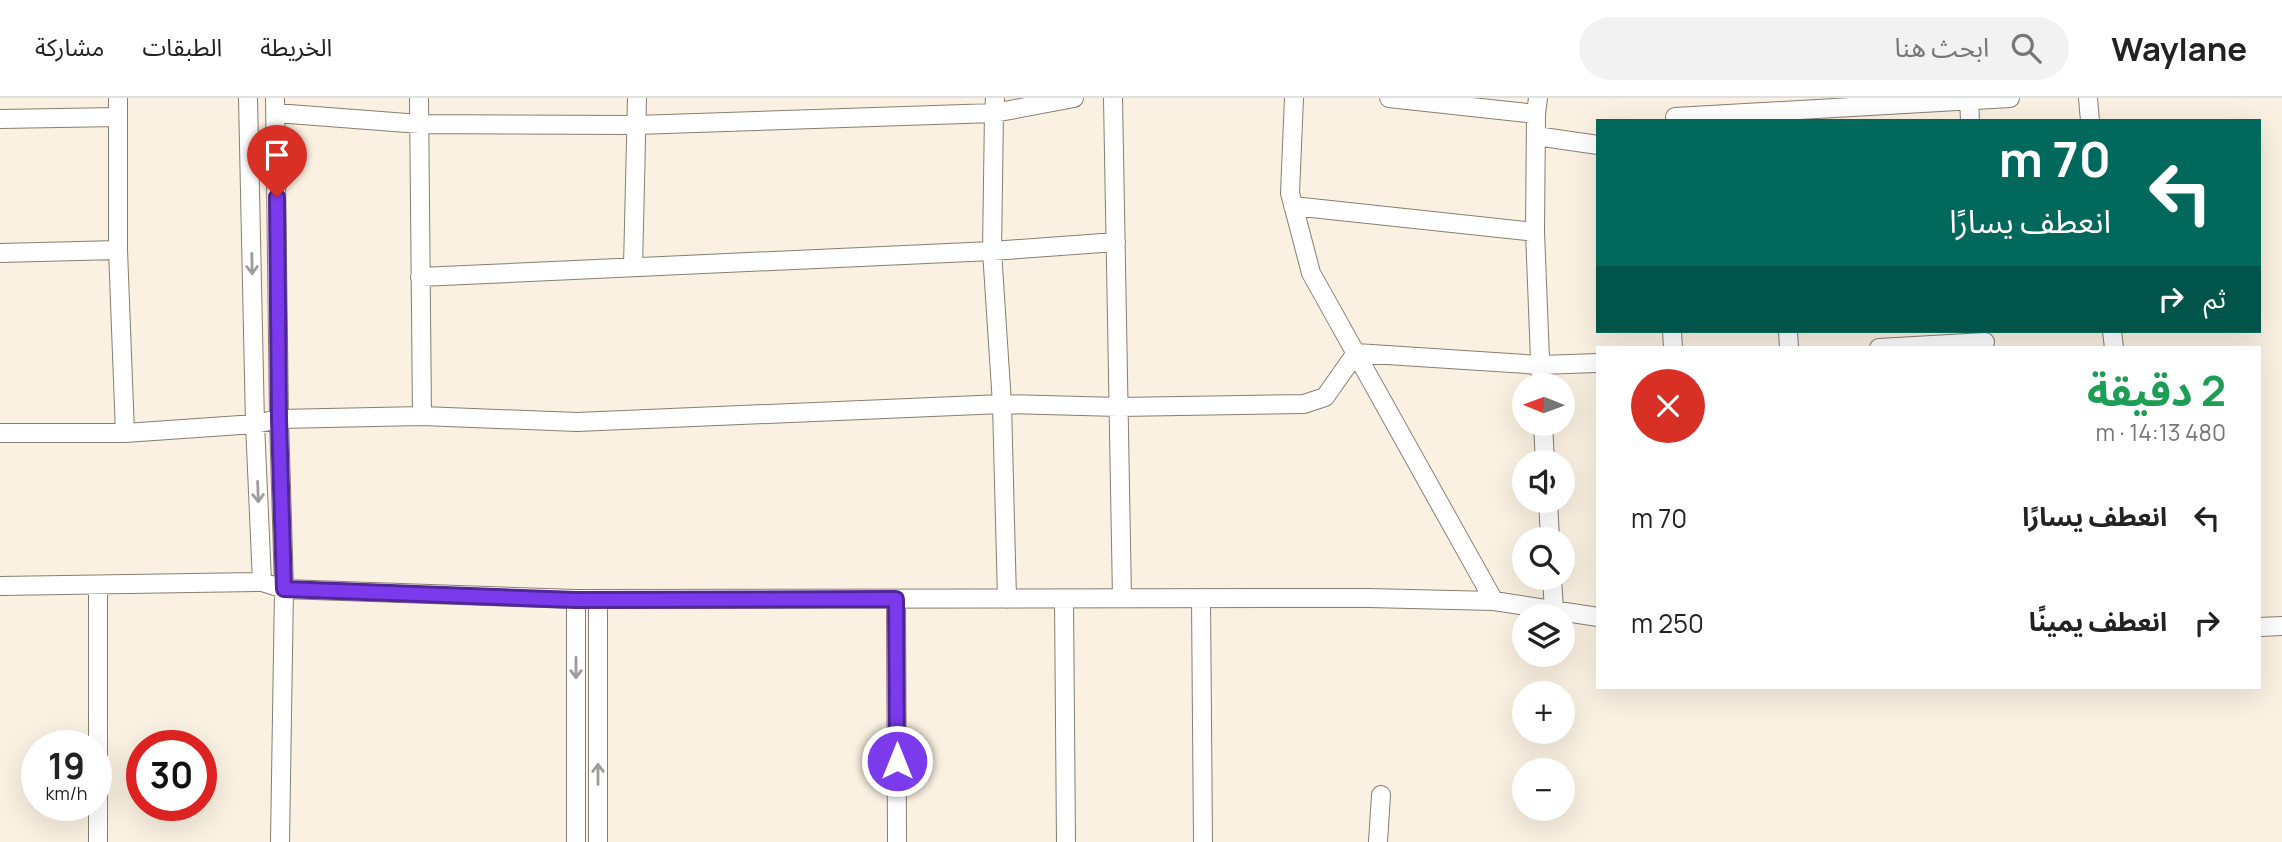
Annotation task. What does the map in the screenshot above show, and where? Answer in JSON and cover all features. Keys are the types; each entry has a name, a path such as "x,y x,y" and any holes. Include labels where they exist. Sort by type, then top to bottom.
{"street":[{"path":"118,98 118,250 125,433"},
{"path":"248,98 255,425 262,582"},
{"path":"419,98 422,416"},
{"path":"633,267 637,98"},
{"path":"280,842 284,589 279,419 276,106 420,124 636,125 995,106 1074,98"},
{"path":"1114,98 1122,598"},
{"path":"1294,98 1290,193 1311,274 1494,601"},
{"path":"1389,98 1537,106 1535,232 1540,373"},
{"path":"1677,98 1675,119 1848,102 2010,98"},
{"path":"2088,98 2090,119"},
{"path":"1969,99 1970,119"},
{"path":"995,106 992,251 1002,404 1007,599"},
{"path":"0,119 117,117"},
{"path":"1536,135 1596,145"},
{"path":"1293,206 1535,232"},
{"path":"420,277 1116,243"},
{"path":"0,253 118,250"},
{"path":"1905,346 1984,340"},
{"path":"1356,353 1540,365 1596,363"},
{"path":"0,433 125,433 255,425 279,419 422,416 577,422 1002,404 1119,407 1304,404 1325,397 1356,353"},
{"path":"0,586 262,582 284,589 576,600 1201,598 1494,601 1512,604"},
{"path":"98,585 98,842"},
{"path":"1201,598 1203,842"},
{"path":"598,599 598,842"},
{"path":"896,599 897,842"},
{"path":"1064,599 1066,842"},
{"path":"576,600 576,842"},
{"path":"1575,614 1596,617"},
{"path":"2261,627 2282,626"},
{"path":"1378,842 1381,795"}],"route":[{"path":"277,197 284,589 576,600 896,599 897,761"}]}
